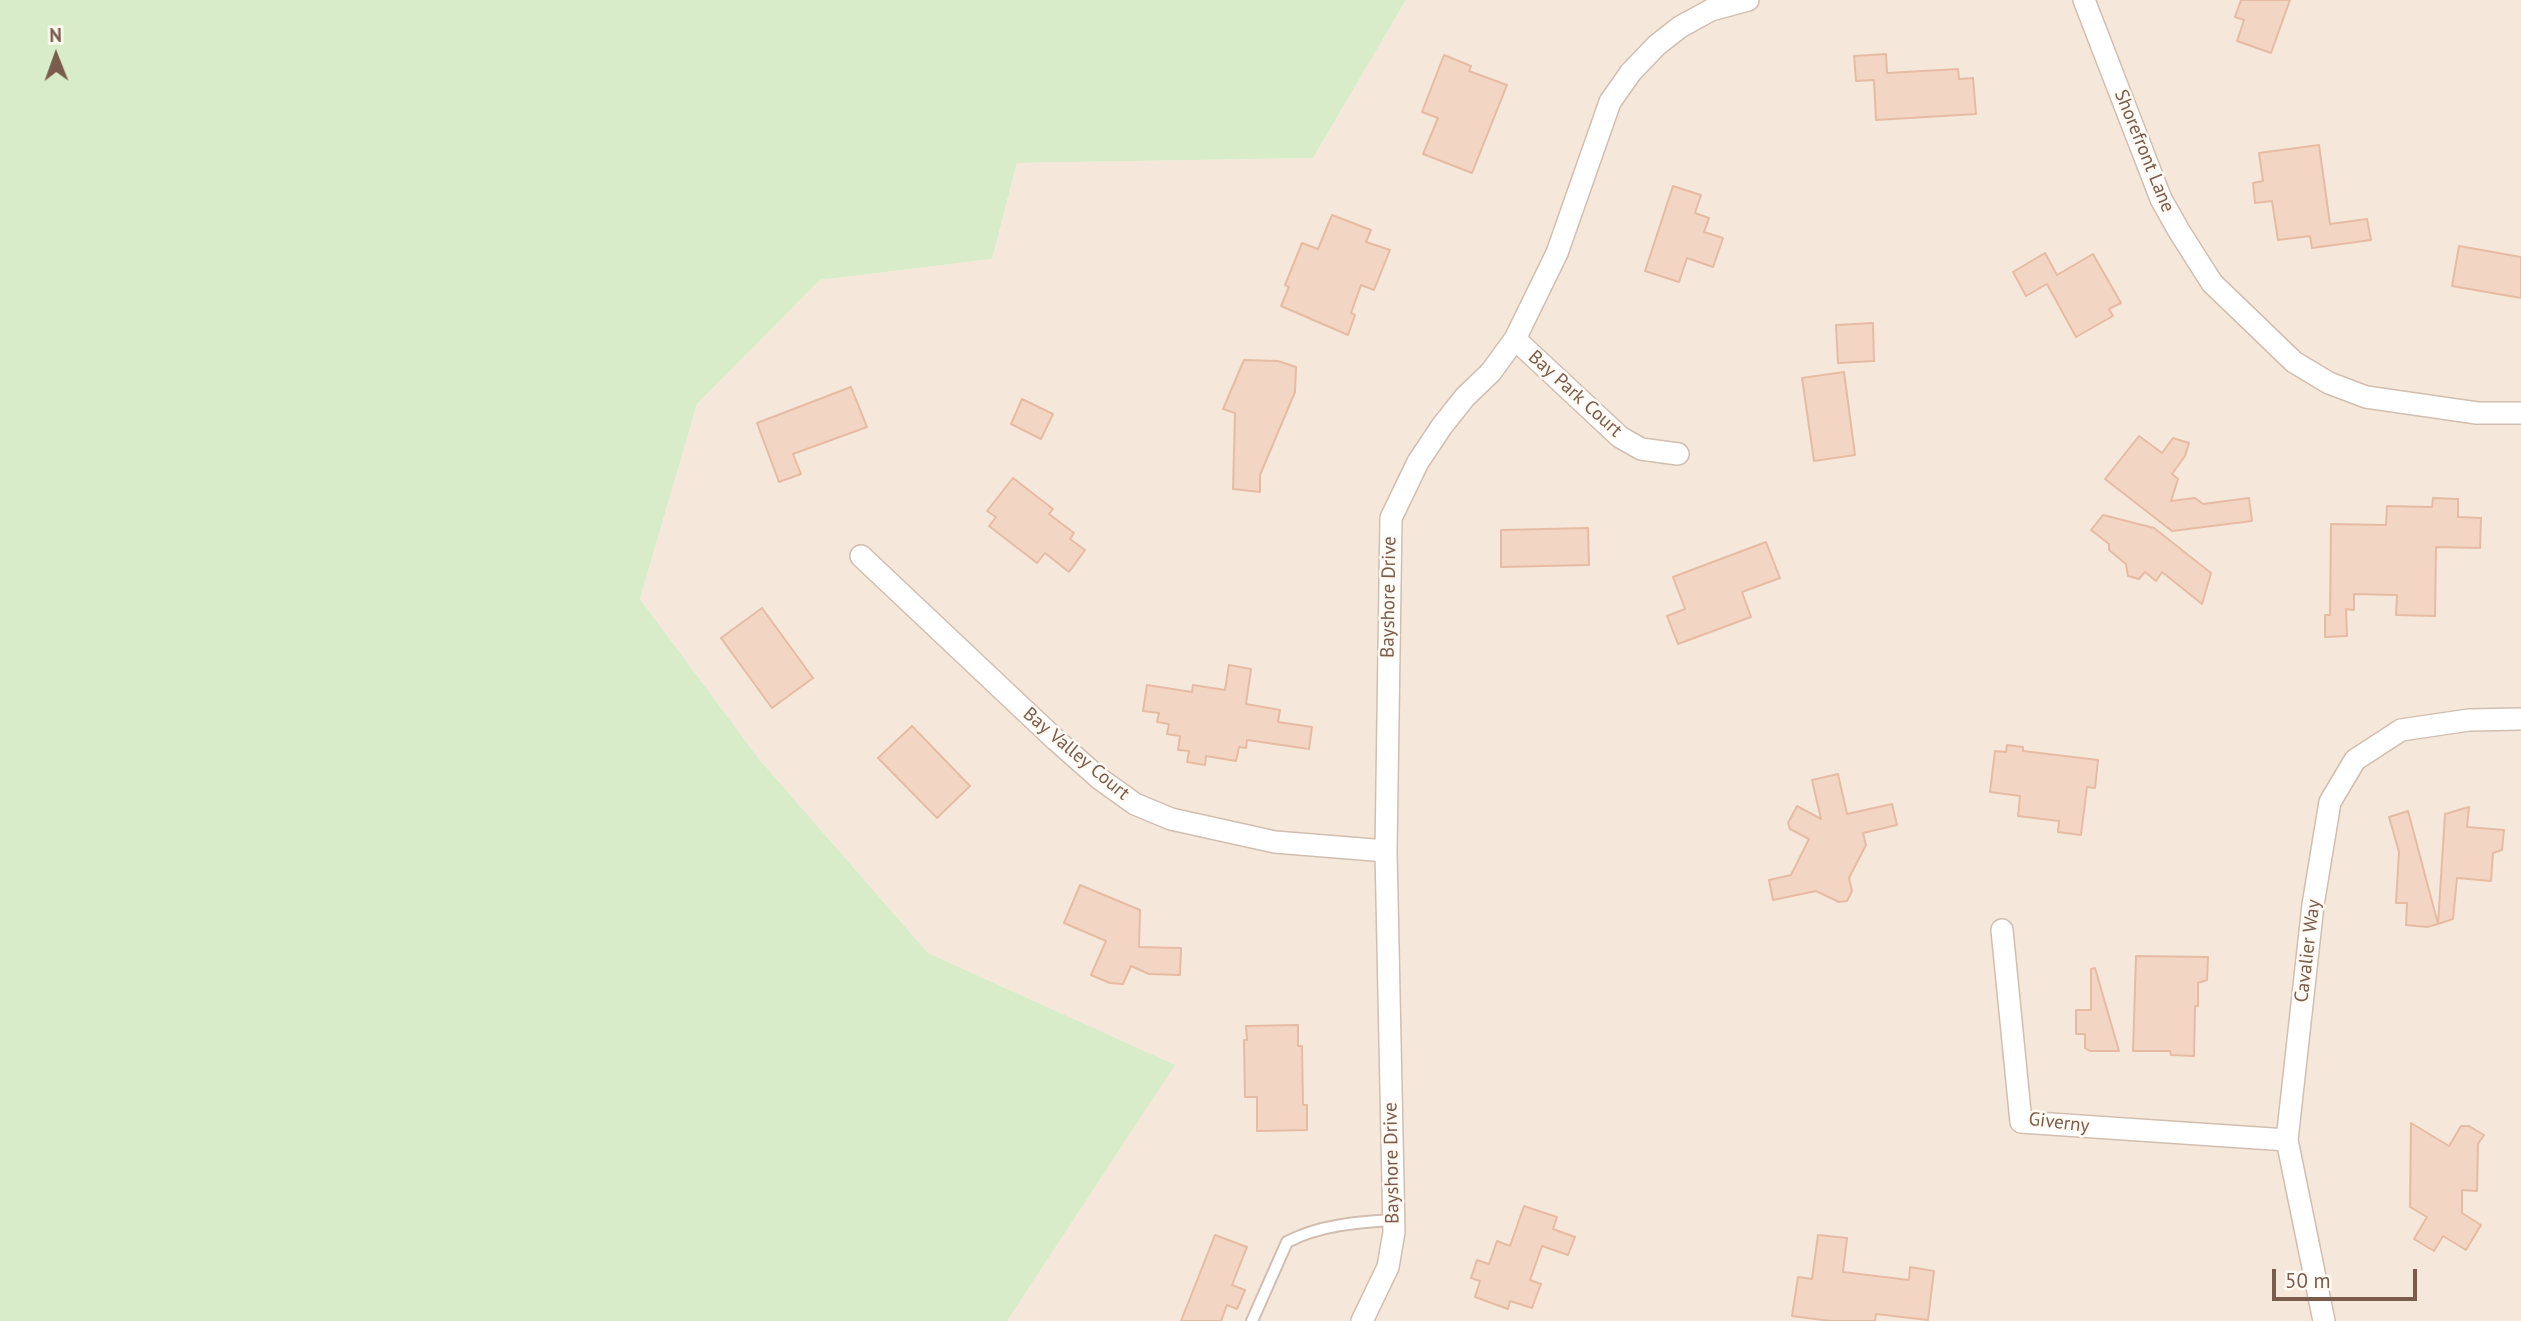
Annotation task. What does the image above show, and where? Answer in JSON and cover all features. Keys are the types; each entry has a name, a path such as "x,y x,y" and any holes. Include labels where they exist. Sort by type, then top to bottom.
{"street":[{"name":"Bayshore Drive","path":"1362,1321 1388,1267 1393,1247 1394,1220 1386,851 1391,518 1418,462 1441,426 1491,372 1516,340 1557,253 1609,102 1631,72 1681,27 1711,10 1748,0"},
{"name":"Shorefront Lane","path":"2084,0 2161,199 2179,231 2212,282 2288,356 2329,383 2366,397 2477,413 2521,413"},
{"name":"Bay Park Court","path":"1516,340 1620,437 1641,449 1678,454"},
{"name":"Bay Valley Court","path":"861,556 1056,740 1100,779 1135,804 1171,819 1275,842 1386,851"},
{"name":"Cavalier Way","path":"2324,1321 2287,1140 2313,905 2330,802 2355,760 2401,730 2469,720 2521,719"},
{"name":"Giverny","path":"2002,930 2021,1122 2287,1140"}],"lane":[{"path":"1252,1321 1287,1242 1351,1223 1394,1220"}],"shaded area":[{"path":"1406,0 2521,0 2521,1321 1007,1321 1174,1065 928,953 759,759 640,599 697,404 820,280 992,259 1017,163 1313,158"}],"green space":[{"path":"0,0 1406,0 1313,158 1017,163 992,259 820,280 697,404 640,599 759,759 928,953 1175,1065 1007,1321 0,1321"}],"building":[{"path":"2241,0 2290,0 2271,53 2237,41 2244,20 2235,17"},
{"path":"1886,54 1887,73 1958,69 1959,79 1973,78 1976,114 1876,120 1874,80 1856,81 1854,56"},
{"path":"1444,55 1471,66 1469,71 1507,85 1472,173 1423,154 1438,118 1422,112"},
{"path":"2319,145 2330,224 2367,219 2371,240 2312,248 2310,236 2278,240 2272,201 2255,203 2253,183 2263,181 2259,153"},
{"path":"1673,186 1701,195 1695,213 1709,218 1704,232 1723,238 1713,267 1687,258 1679,282 1645,271"},
{"path":"1332,215 1371,230 1366,242 1390,250 1374,290 1361,285 1351,313 1355,315 1348,335 1281,306 1289,287 1285,285 1302,243 1318,249"},
{"path":"2459,246 2521,257 2521,298 2452,286"},
{"path":"2045,253 2057,275 2093,254 2121,303 2109,309 2113,316 2076,337 2047,284 2026,296 2013,272"},
{"path":"1873,323 1874,361 1838,363 1836,325"},
{"path":"1244,360 1278,361 1296,367 1295,392 1260,475 1260,492 1233,489 1235,413 1223,409"},
{"path":"1844,372 1855,455 1814,461 1802,378"},
{"path":"851,387 867,427 793,454 801,474 779,482 757,423"},
{"path":"1022,399 1053,414 1041,439 1011,424"},
{"path":"2139,436 2162,453 2173,438 2189,443 2185,456 2172,474 2178,479 2171,501 2195,498 2203,504 2249,498 2252,521 2172,531 2105,479"},
{"path":"1013,478 1053,509 1049,514 1074,533 1070,539 1085,550 1069,572 1045,553 1037,563 989,526 996,517 987,511"},
{"path":"2433,498 2458,499 2458,517 2481,518 2480,548 2436,547 2435,616 2396,615 2397,595 2354,594 2354,610 2346,609 2347,636 2325,637 2325,615 2330,615 2331,524 2386,525 2387,506 2432,507"},
{"path":"2103,515 2154,528 2211,573 2202,604 2162,572 2156,581 2145,572 2139,579 2128,576 2126,564 2109,550 2109,544 2091,530"},
{"path":"1588,528 1589,565 1501,567 1501,530"},
{"path":"1766,542 1780,578 1742,592 1751,617 1678,644 1667,616 1685,609 1673,577"},
{"path":"762,608 813,678 772,708 721,638"},
{"path":"1229,665 1251,669 1246,704 1280,710 1278,722 1312,727 1309,749 1247,740 1246,748 1239,747 1236,761 1206,756 1205,765 1187,762 1189,751 1178,750 1180,736 1167,734 1169,724 1157,722 1159,713 1143,711 1147,685 1192,692 1193,685 1225,690"},
{"path":"912,726 970,786 937,818 878,758"},
{"path":"2007,745 2023,747 2023,751 2098,760 2095,788 2087,787 2081,835 2058,832 2059,821 2018,816 2020,796 1990,792 1995,751 2006,752"},
{"path":"1838,774 1847,814 1892,804 1897,825 1863,833 1866,845 1849,878 1852,891 1847,901 1839,902 1816,891 1773,900 1769,880 1791,875 1809,839 1790,829 1788,823 1797,806 1821,819 1812,780"},
{"path":"2469,807 2467,827 2504,830 2502,850 2493,853 2491,881 2457,878 2453,919 2438,924 2445,814"},
{"path":"2408,811 2438,924 2427,927 2406,925 2407,903 2396,903 2399,852 2389,817"},
{"path":"1080,885 1140,910 1139,947 1181,948 1180,975 1149,974 1131,966 1123,984 1110,983 1091,975 1106,941 1064,923"},
{"path":"2136,956 2208,957 2207,980 2198,983 2194,1056 2171,1055 2170,1051 2133,1051"},
{"path":"2095,968 2119,1051 2090,1051 2085,1048 2085,1034 2076,1034 2076,1010 2091,1010 2091,969"},
{"path":"1298,1025 1298,1046 1302,1046 1303,1105 1307,1105 1307,1130 1257,1131 1257,1097 1245,1097 1246,1026"},
{"path":"2411,1123 2449,1146 2461,1126 2469,1126 2484,1135 2478,1144 2477,1191 2462,1190 2462,1213 2481,1225 2466,1250 2443,1236 2434,1251 2414,1239 2427,1217 2410,1207"},
{"path":"1524,1206 1557,1217 1553,1229 1575,1237 1568,1255 1542,1246 1530,1280 1541,1284 1532,1308 1510,1301 1508,1309 1475,1297 1480,1281 1471,1278 1477,1260 1489,1264 1497,1241 1510,1246"},
{"path":"1215,1235 1247,1247 1232,1285 1245,1290 1237,1309 1227,1305 1221,1321 1181,1321"},
{"path":"1818,1235 1847,1238 1843,1272 1909,1280 1910,1267 1934,1271 1928,1320 1876,1314 1875,1321 1831,1321 1792,1316 1798,1277 1812,1279"}]}
